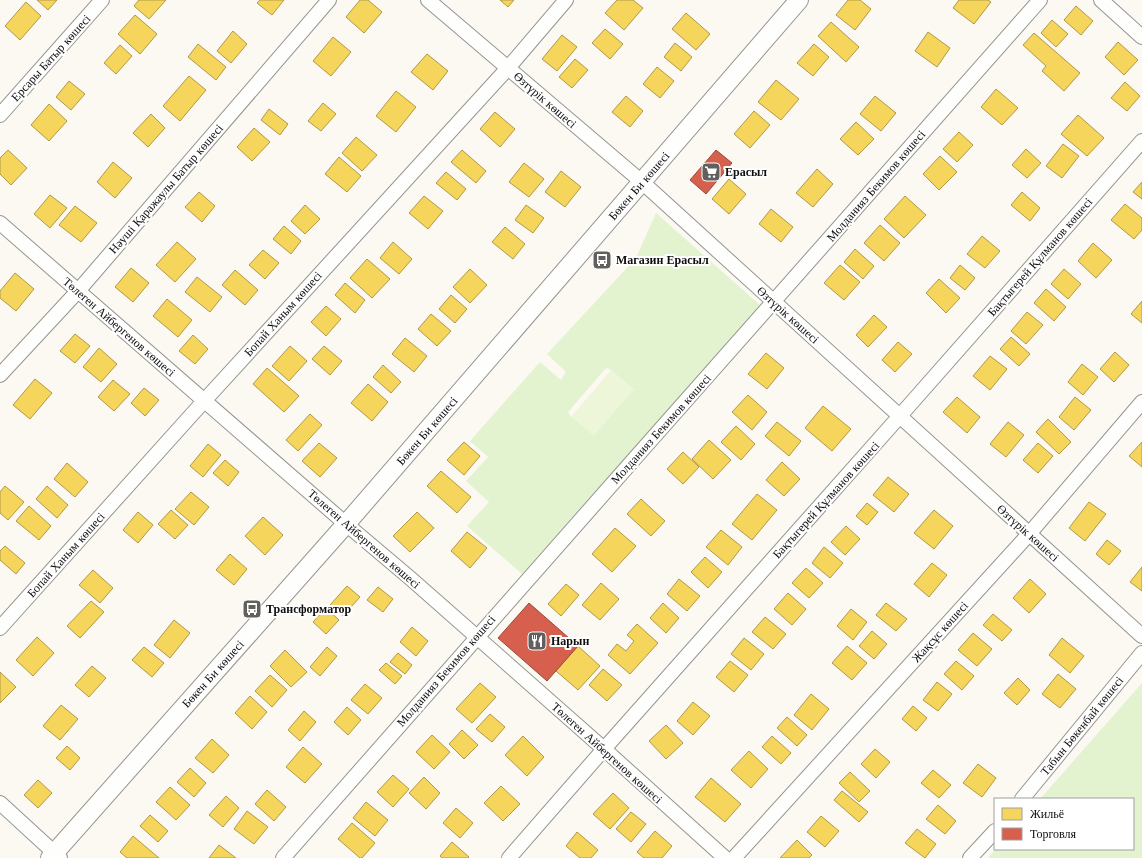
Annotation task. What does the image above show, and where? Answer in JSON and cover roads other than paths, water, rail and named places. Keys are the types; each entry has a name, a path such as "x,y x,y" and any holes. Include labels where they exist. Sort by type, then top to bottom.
{"street":[{"name":"Ерсары Батыр көшесі","path":"0,115 102,0"},
{"name":"Нәуші Қаражаулы Батыр көшесі","path":"0,375 78,291 329,0"},
{"name":"Өзтүрік көшесі","path":"428,0 642,182 1142,636"},
{"name":"Бопай Ханым көшесі","path":"0,628 204,400 508,68 566,0"},
{"name":"Бөкен Би көшесі","path":"55,856 346,524 799,0"},
{"name":"Молданияз Бекимов көшесі","path":"283,858 476,637 1040,0"},
{"path":"1101,0 1142,37"},
{"name":"Бақтыгерей Құлманов көшесі","path":"509,858 1142,141"},
{"name":"Төлеген Айбергенов көшесі","path":"0,223 604,749 725,858"},
{"name":"Жақсұс көшесі","path":"734,858 1029,534 1142,402"},
{"name":"Табын Бөкенбай көшесі","path":"1023,798 1142,653"},
{"path":"0,803 55,856"},
{"path":"970,858 994,832"}],"place":[{"name":"Ерасыл","path":"711,172"},
{"name":"Магазин Ерасыл","path":"602,260"},
{"name":"Трансформатор","path":"252,609"},
{"name":"Нарын","path":"537,641"}]}
